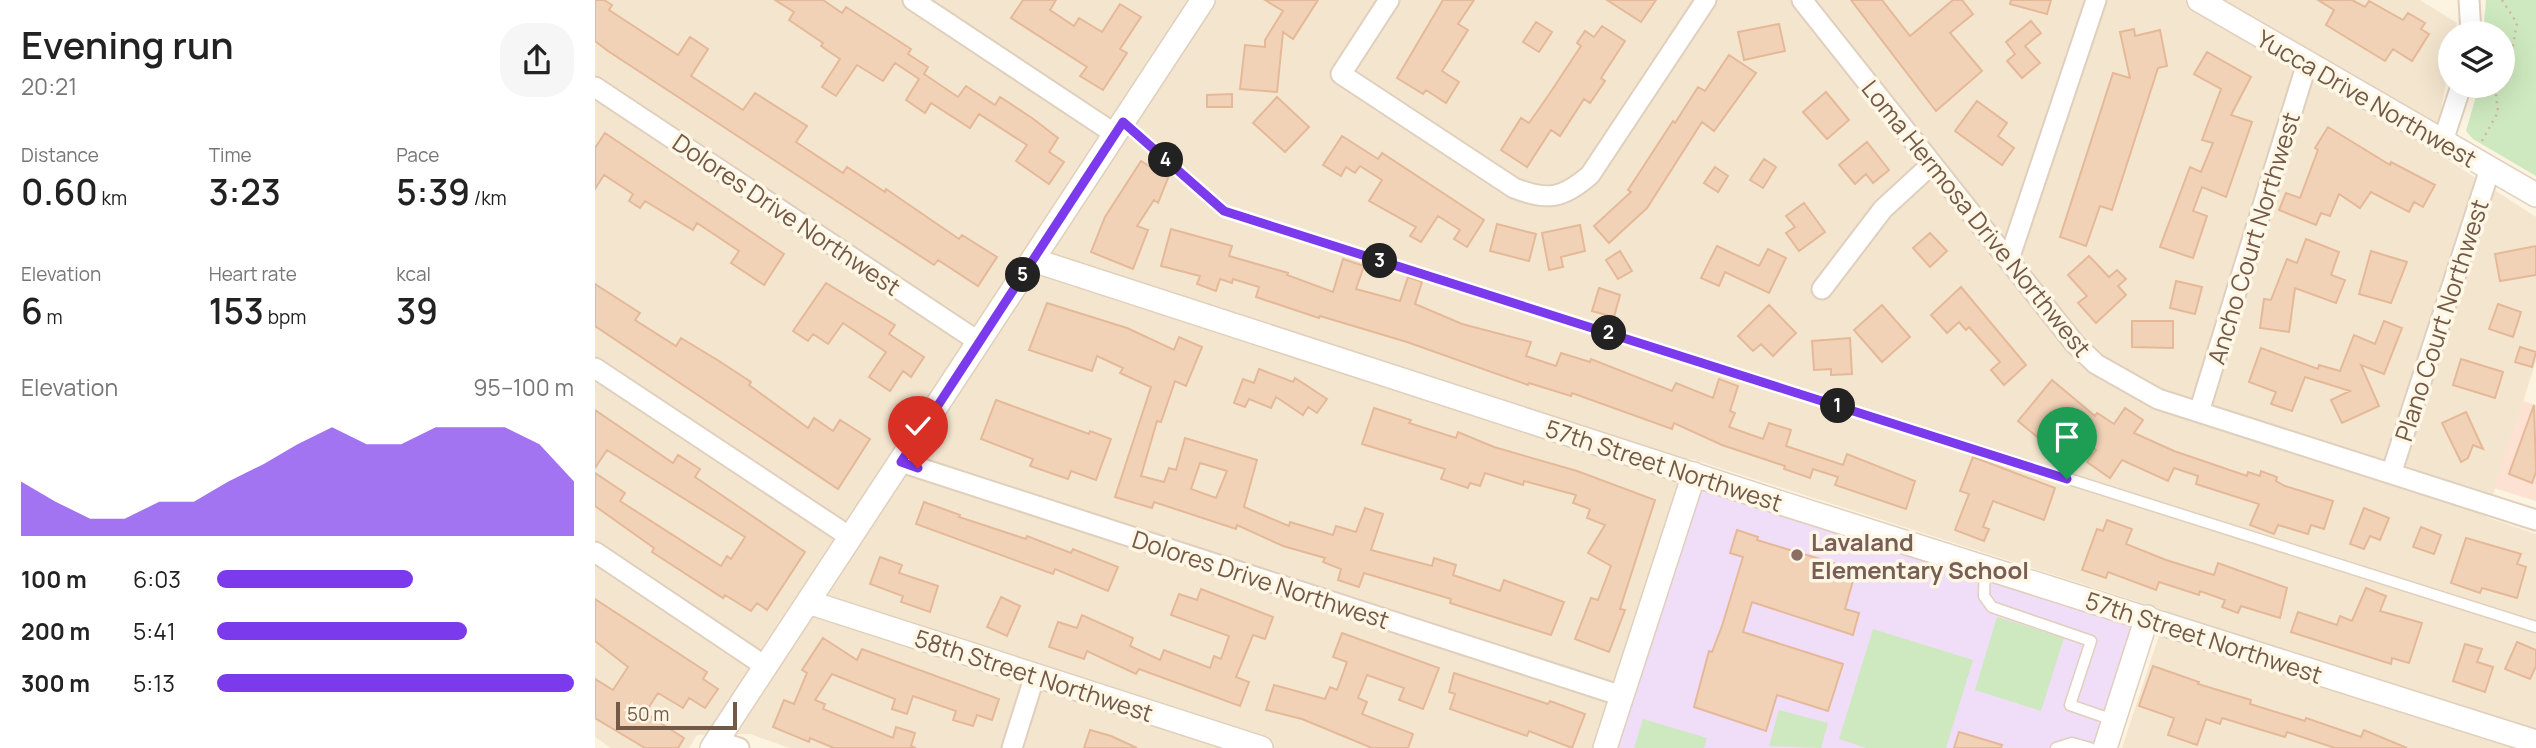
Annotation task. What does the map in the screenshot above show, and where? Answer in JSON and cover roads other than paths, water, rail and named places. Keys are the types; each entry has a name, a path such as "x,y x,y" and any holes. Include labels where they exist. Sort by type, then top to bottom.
{"street":[{"path":"913,0 1119,128"},
{"path":"739,748 714,744 1203,0"},
{"path":"1389,0 1341,74 1514,188 1536,197 1556,197 1574,188 1590,175 1706,0"},
{"name":"Loma Hermosa Drive Northwest","path":"1802,0 2075,344 2096,364 2158,399 2392,471 2536,520"},
{"path":"2009,258 2096,0"},
{"name":"Yucca Drive Northwest","path":"2199,0 2536,195"},
{"path":"2469,0 2470,21"},
{"name":"Ancho Court Northwest","path":"2199,412 2307,63"},
{"name":"Dolores Drive Northwest","path":"595,87 979,341"},
{"path":"2443,141 2457,98"},
{"path":"1822,289 1882,209 1931,164"},
{"name":"Plano Court Northwest","path":"2392,471 2490,169"},
{"name":"57th Street Northwest","path":"1033,260 2536,742"},
{"path":"595,368 850,537"},
{"name":"Dolores Drive Northwest","path":"901,462 1622,696"},
{"path":"1605,748 1694,474"},
{"path":"595,552 765,666"},
{"name":"58th Street Northwest","path":"808,602 1261,748"},
{"path":"2105,748 2147,617"},
{"path":"1012,748 1035,675"}],"lane":[{"path":"1119,128 1224,211 2536,627"},
{"path":"1985,567 1984,596 1992,607 2091,641 2070,705 2113,721"},
{"path":"2056,748 2072,743 2090,748"}],"place":[{"name":"Lavaland Elementary School","path":"1797,555"}]}
